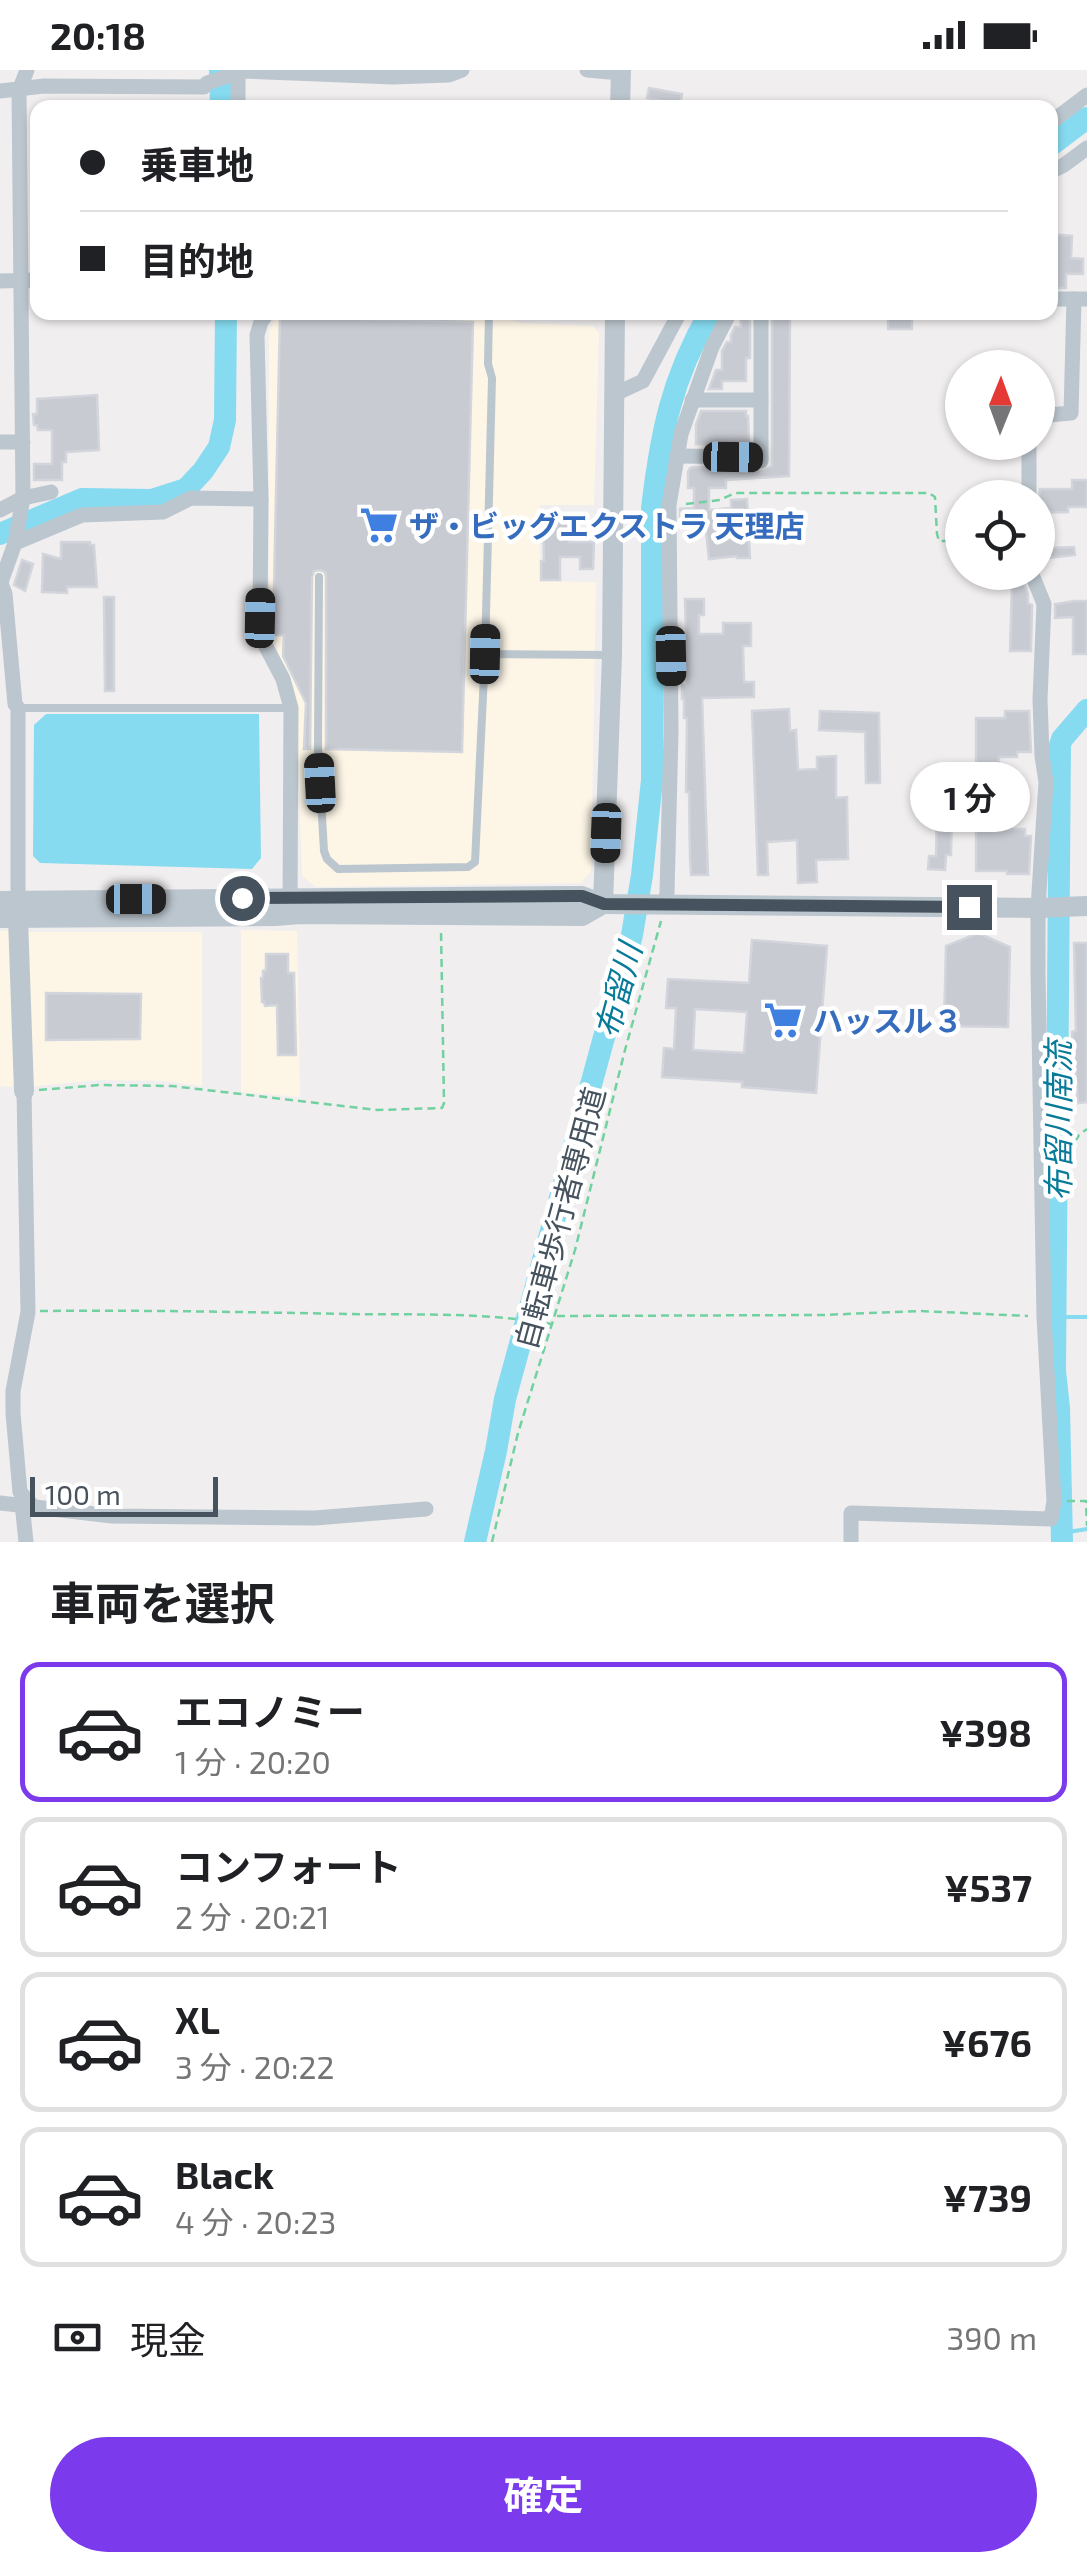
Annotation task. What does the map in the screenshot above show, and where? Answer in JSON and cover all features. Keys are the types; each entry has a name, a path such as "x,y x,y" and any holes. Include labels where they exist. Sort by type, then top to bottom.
{"street":[{"path":"27,70 20,91 21,504 16,540 0,584 5,594 14,704 18,708 9,909 24,1091 28,1312 13,1391 13,1413 20,1492 34,1506"},
{"path":"0,91 44,86 204,86 240,72 393,76 450,75 462,70"},
{"path":"587,70 621,71 620,100"},
{"path":"238,100 240,72"},
{"path":"1058,117 1087,95"},
{"path":"1058,167 1087,148"},
{"path":"0,281 30,280"},
{"path":"1079,412 1080,299"},
{"path":"262,320 257,335 260,618 262,641 283,679 290,708 290,907"},
{"path":"608,904 616,320"},
{"path":"615,394 643,381 676,320"},
{"path":"660,904 667,894 672,732 670,506 681,434 712,347 726,320"},
{"path":"677,456 761,459 761,320"},
{"path":"692,400 761,400"},
{"path":"0,442 23,442"},
{"path":"0,510 51,492"},
{"path":"16,540 82,515 162,512 190,498 261,500"},
{"path":"851,1542 850,1513 1051,1518 1054,1501 1044,1317 1040,907 1046,782 1040,699 1044,604 1038,590"},
{"path":"9,909 290,907 572,896 608,904 1076,906"},
{"path":"290,907 440,915 582,916 608,904"},
{"path":"0,1503 112,1516 315,1518 426,1509"},
{"path":"26,1542 23,1512 34,1506"}],"lane":[{"path":"320,577 318,749 327,859 338,869 468,868 475,862 485,654 492,378 488,364 489,320"},
{"path":"485,654 612,655"},
{"path":"18,708 290,708"}],"path":[{"path":"670,506 720,500 735,493 930,494 936,497 939,541 945,541"},
{"name":"自転車歩行者専用道","path":"492,1542 518,1432 575,1250 660,904"},
{"path":"24,1091 100,1084 172,1086 376,1110 442,1108 440,915"},
{"path":"1066,1148 1070,1149 1078,1134 1087,1130"},
{"path":"28,1312 133,1310 514,1318 553,1324"},
{"path":"555,1316 920,1311 1044,1317"},
{"path":"1080,1502 1086,1501 1087,1526"}],"shaded area":[{"path":"512,320 593,326 599,333 594,505 540,505 540,581 596,582 591,872 581,883 316,887 302,876 296,698 269,630 269,332 273,322"},
{"path":"11,930 16,1083 11,1087 0,1086 0,931"},
{"path":"241,930 297,931 300,1097 241,1092"},
{"path":"25,932 202,932 202,1086 163,1081 102,1080 35,1086 31,1083"}],"water":[{"path":"46,714 259,714 261,858 252,869 40,863 33,856 34,725"}],"building":[{"path":"649,88 682,94 681,100 647,98"},
{"path":"1058,235 1072,236 1071,258 1083,259 1083,274 1066,274 1066,288 1058,288"},
{"path":"280,320 473,322 462,752 326,749 326,577 320,570 314,571 312,577 310,749 304,749 306,703 283,656 284,635 274,635"},
{"path":"740,320 750,320 746,381 722,381 722,389 709,389 716,370 722,370 722,351 731,342 735,327 741,327"},
{"path":"772,320 790,320 789,476 726,480 726,488 709,488 709,510 731,508 731,500 747,499 750,558 709,559 705,522 680,524 680,509 694,508 694,488 688,488 690,468 753,468 762,472 772,466"},
{"path":"888,320 912,320 912,329 888,329"},
{"path":"97,395 99,450 66,452 62,480 34,480 34,464 52,464 52,430 38,430 34,425 37,399"},
{"path":"701,411 746,411 749,446 696,444"},
{"path":"1072,480 1087,480 1087,507 1068,507 1068,512 1055,512 1055,489 1072,489"},
{"path":"543,519 569,519 569,542 594,542 593,569 580,569 580,557 560,557 560,580 541,580"},
{"path":"61,542 94,545 97,587 67,587 67,593 42,592 43,554 61,559"},
{"path":"1074,547 1075,555 1055,557 1055,548"},
{"path":"22,560 33,564 25,591 14,585"},
{"path":"1012,590 1026,590 1028,603 1032,605 1031,651 1010,651"},
{"path":"104,597 114,597 114,691 105,691"},
{"path":"685,599 704,599 699,634 723,634 723,623 751,623 751,646 743,646 744,682 754,682 754,697 702,698 708,875 691,875 687,718 682,699 682,685 686,685 681,633 686,633"},
{"path":"1087,601 1087,654 1073,654 1073,617 1055,618 1055,604"},
{"path":"789,709 790,731 796,730 798,770 817,769 817,757 836,756 836,798 847,797 848,859 816,860 817,882 798,883 797,840 767,842 768,875 758,875 752,711"},
{"path":"820,711 879,713 880,783 866,783 865,732 819,730"},
{"path":"1005,711 1029,711 1031,752 999,757 999,829 1025,829 1025,836 1031,836 1029,874 976,871 976,718 1005,718"},
{"path":"937,810 952,810 951,855 946,855 945,870 928,869 929,856 936,856"},
{"path":"978,933 1010,947 1008,1027 944,1026 946,946"},
{"path":"752,940 827,946 816,1093 742,1087 742,1082 662,1077 664,1048 674,1049 676,1008 666,1008 668,979 749,983","holes":["695,1009 747,1012 744,1053 693,1050"]},
{"path":"1074,943 1087,943 1087,1102 1078,1103 1072,1032 1076,1031"},
{"path":"266,954 288,954 288,973 294,973 296,1055 278,1055 277,1005 265,1006 262,1002"},
{"path":"46,993 141,994 140,1039 46,1040"}],"waterway":[{"path":"220,70 221,100"},
{"name":"布留川","path":"1058,140 1087,118"},
{"path":"0,534 82,499 152,500 186,489 219,447 225,420 226,320"},
{"name":"布留川","path":"475,1542 505,1399 632,935 652,780 652,508 670,407 706,320"},
{"name":"布留川南流","path":"1062,1542 1055,1371 1060,745 1087,710"},
{"path":"1055,1317 1087,1317"},
{"path":"1062,1533 1087,1529"}],"place":[{"name":"ザ・ビッグエクストラ 天理店","path":"379,525"},
{"name":"ハッスル３","path":"783,1020"}],"route":[{"path":"242,898 582,896 604,904 969,907"}]}
